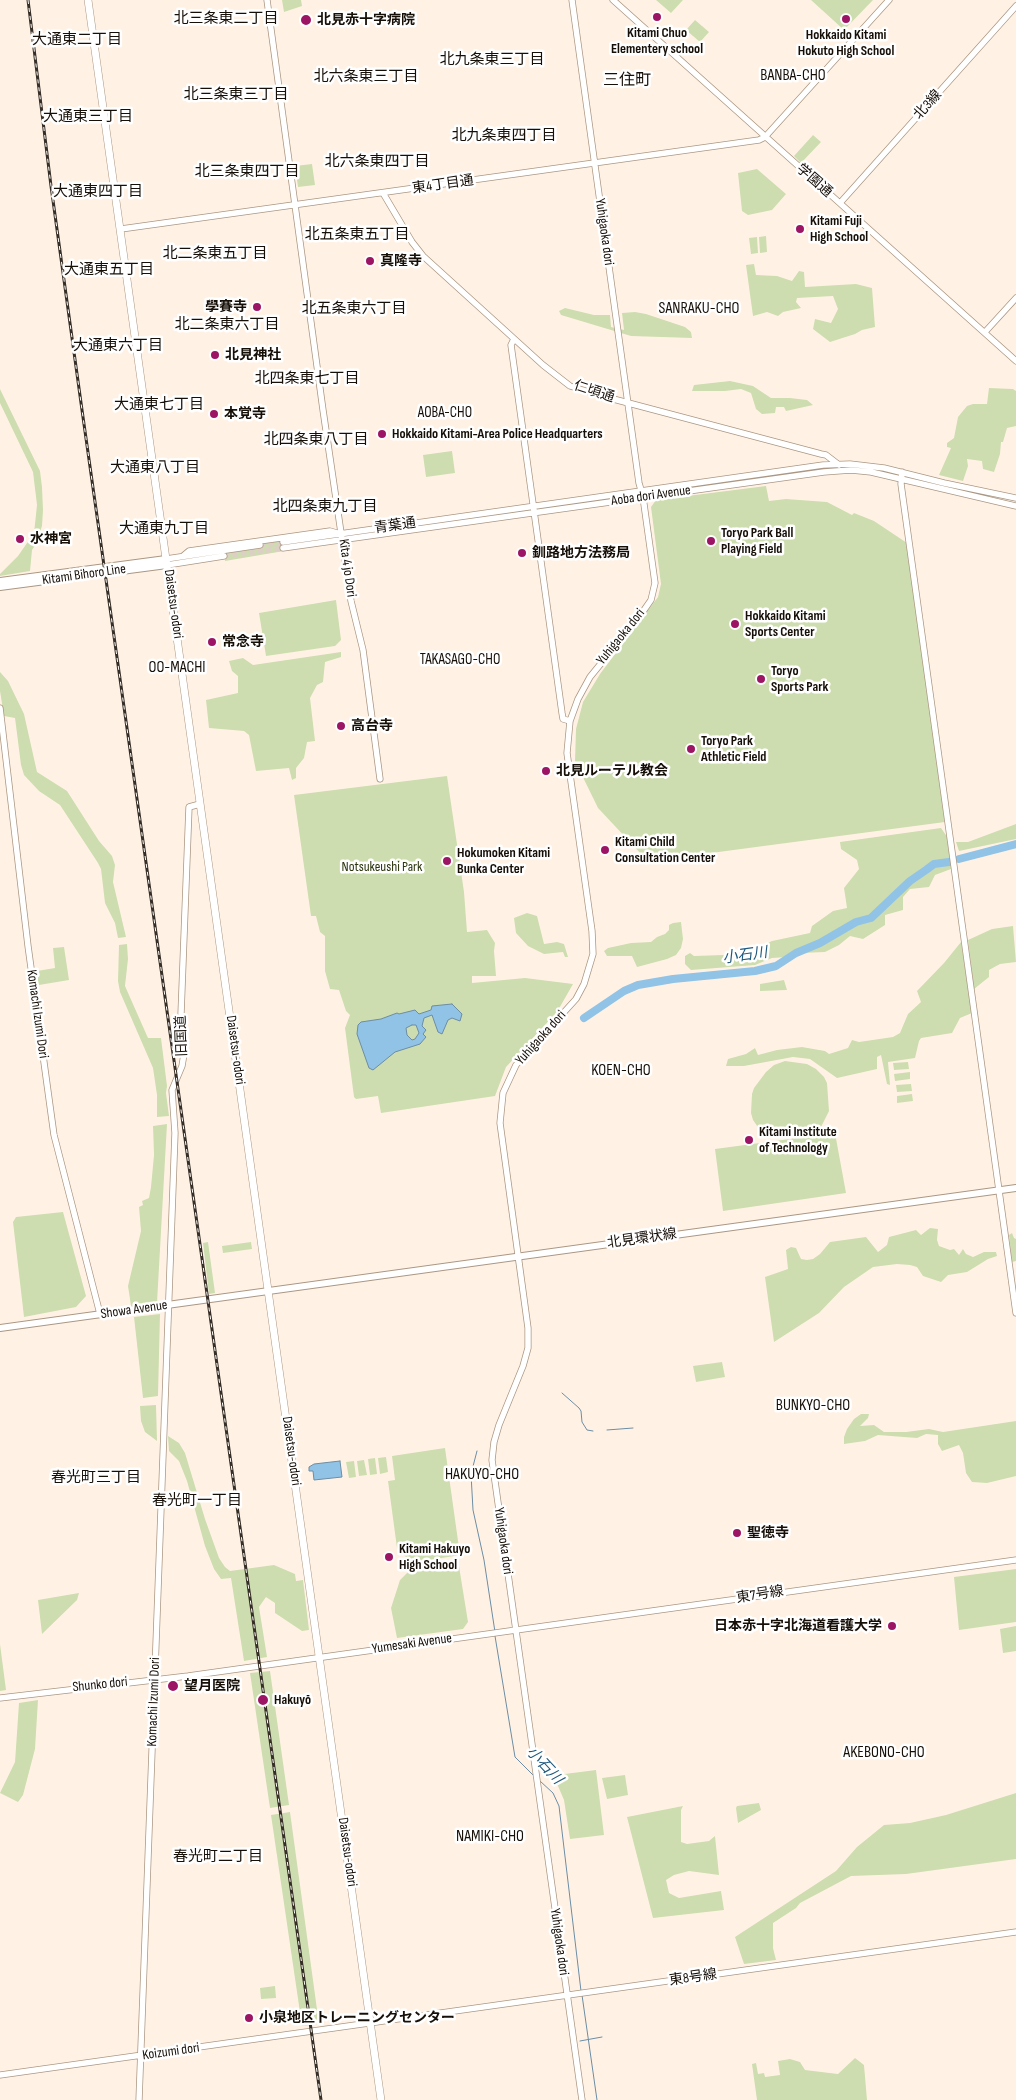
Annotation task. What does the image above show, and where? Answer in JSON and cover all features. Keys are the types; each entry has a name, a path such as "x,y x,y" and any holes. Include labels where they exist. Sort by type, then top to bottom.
{"highway":[{"name":"Daisetsu-odori","path":"88,0 381,2100"}],"main road":[{"name":"Kitami Bihoro Line","path":"0,581 167,562"},
{"name":"Kitami Bihoro Line","path":"0,587 167,562"},
{"name":"北見環状線","path":"269,1291 1016,1188"},
{"name":"Showa Avenue","path":"0,1328 269,1291"}],"street":[{"name":"Kita 4 jo Dori","path":"267,0 342,536 352,601 363,650 380,779"},
{"name":"Yuhigaoka dori","path":"572,0 655,583 654,592 642,613 590,677 578,698 570,721 567,753 592,931 592,954 584,984 576,999 516,1065 503,1094 500,1109 500,1123 528,1328 528,1348 524,1366 494,1442 492,1460 582,2100"},
{"name":"学園通","path":"613,0 1016,361"},
{"path":"765,137 889,0"},
{"name":"北3線","path":"840,203 1016,6"},
{"name":"東4丁目通","path":"121,228 759,140 765,137"},
{"name":"仁頃通","path":"383,193 412,242 423,256 543,365 570,386 629,404 826,455 847,470"},
{"path":"985,332 1016,298"},
{"path":"514,339 511,345 562,713 563,719 570,721"},
{"name":"Aoba dori Avenue","path":"642,494 823,465 872,466 1016,506"},
{"name":"Aoba dori Avenue","path":"283,545 642,494 847,470 901,475 1016,498"},
{"path":"901,475 1016,1313"},
{"path":"183,556 189,551 330,531 342,536"},
{"path":"167,562 183,556 260,545"},
{"path":"167,562 224,556"},
{"name":"Komachi Izumi Dori","path":"0,708 28,946 54,1135 100,1314"},
{"name":"旧国道","path":"168,1305 175,1133 172,1090 182,1066 184,1054 181,1014 187,829 189,807 200,804"},
{"name":"Komachi Izumi Dori","path":"139,2100 156,1679 168,1305"},
{"name":"東7号線","path":"504,1631 1016,1560"},
{"name":"Yumesaki Avenue","path":"319,1657 504,1631"},
{"name":"Shunko dori","path":"0,1698 319,1657"},
{"name":"東8号線","path":"370,2024 1016,1932"},
{"name":"Koizumi dori","path":"0,2075 370,2024"}],"green space":[{"path":"282,0 301,0 302,6 284,12"},
{"path":"656,0 683,0 671,13"},
{"name":"Hokkaido Kitami Hokuto High School","path":"811,0 873,0 844,30"},
{"path":"695,20 709,32 700,42 686,30"},
{"path":"813,135 821,142 801,163 794,156"},
{"path":"312,164 315,185 298,187 295,166"},
{"path":"757,169 786,194 772,210 748,215 742,211 738,173"},
{"path":"766,236 767,252 760,253 759,237"},
{"path":"757,237 758,253 751,254 749,238"},
{"path":"754,264 756,275 777,276 792,281 799,271 804,272 805,287 856,284 872,288 875,327 830,342 813,329 815,319 831,323 838,309 833,296 797,298 796,302 801,308 783,312 778,316 767,312 753,316 746,265"},
{"path":"565,308 594,315 610,315 611,327 624,330 622,313 635,312 646,314 685,327 691,332 692,338 631,336 561,315 559,311"},
{"path":"730,381 753,386 771,398 807,400 813,405 786,411 784,407 776,407 775,413 762,414 756,409 751,393 741,389 692,391 694,385"},
{"path":"989,388 1013,389 1016,391 1016,426 1007,428 1003,442 1001,442 1000,454 994,472 983,469 982,461 967,459 968,466 963,481 939,475 951,448 947,447 947,443 954,438 958,417 967,406 987,404"},
{"path":"0,389 40,471 43,510 42,526 32,550 30,571 0,576 18,556 34,533 37,505 33,472 0,403"},
{"path":"452,451 455,473 426,477 423,455"},
{"name":"Toryo Sports Park","path":"766,486 769,501 786,499 827,502 852,515 854,513 874,521 907,543 945,822 643,862 643,856 598,808 575,761 576,729 583,702 600,674 658,597 661,584 651,507 656,500"},
{"path":"282,540 284,551 225,561 224,552 260,543"},
{"path":"336,600 341,640 335,646 266,656 259,613"},
{"path":"341,652 341,657 325,662 323,682 317,685 310,698 315,741 307,742 304,758 296,768 296,778 292,780 289,768 256,771 249,735 244,731 209,728 206,700 238,693 238,676 232,671 229,661 243,658 253,665"},
{"path":"0,672 8,681 24,714 37,772 67,791 99,841 112,856 115,865 113,882 126,937 118,938 115,923 105,903 101,869 98,863 60,805 39,791 24,775 15,718 4,716 0,691"},
{"name":"Notsukeushi Park","path":"447,776 464,892 467,932 487,930 495,943 496,976 472,976 472,983 525,978 573,984 557,1012 506,1067 495,1096 381,1113 378,1096 356,1099 354,1097 345,1028 350,1015 346,1011 339,990 330,989 325,971 325,936 320,932 316,916 311,916 294,795"},
{"path":"1016,824 1016,839 959,851 956,842 968,842"},
{"path":"941,828 948,838 951,869 935,875 929,887 910,889 903,897 903,910 885,915 885,925 863,939 850,936 839,945 825,952 801,953 787,957 772,958 755,965 691,970 685,964 685,956 690,953 694,956 752,954 761,946 772,941 810,933 812,926 833,911 847,908 844,888 859,869 857,860 841,849 840,842"},
{"path":"527,913 537,916 544,944 557,942 564,944 568,957 565,957 563,952 544,954 528,946 516,933 514,918"},
{"path":"681,922 683,939 681,948 676,955 667,959 637,967 632,956 607,956 604,951 608,948 631,943 651,942 665,934 669,930 669,925"},
{"path":"1013,926 1016,962 1000,964 989,970 989,977 974,989 968,940 992,929"},
{"path":"961,942 972,1013 960,1018 952,1033 921,1038 915,1058 888,1062 890,1085 887,1084 881,1055 877,1057 877,1069 837,1078 810,1059 793,1057 744,1066 726,1066 728,1059 746,1054 755,1048 758,1055 777,1050 802,1047 825,1051 829,1054 848,1048 852,1040 859,1042 893,1037 900,1033 908,1014 921,1002 917,991"},
{"path":"127,944 128,959 125,986 148,1038 161,1038 169,1116 157,1117 157,1095 153,1068 120,992 118,981 119,945"},
{"path":"64,947 69,980 33,986 31,972 55,968 53,948"},
{"path":"784,980 787,990 760,991 760,984"},
{"path":"785,1061 807,1064 824,1077 827,1083 829,1111 821,1127 764,1136 753,1120 751,1113 752,1094 754,1088 766,1072 774,1065"},
{"path":"908,1062 909,1069 894,1070 893,1063"},
{"path":"910,1072 910,1079 895,1081 894,1074"},
{"path":"911,1084 912,1091 897,1092 896,1085"},
{"path":"912,1094 913,1101 897,1103 897,1096"},
{"path":"167,1124 157,1303 131,1306 128,1286 141,1231 139,1207 143,1205 142,1201 149,1198 151,1187 154,1155 153,1126"},
{"path":"835,1133 846,1193 723,1211 715,1149"},
{"path":"63,1212 86,1296 76,1307 24,1317 13,1222 16,1217"},
{"path":"930,1228 938,1229 937,1240 939,1246 950,1250 954,1249 959,1255 963,1249 966,1254 973,1257 984,1252 996,1252 997,1256 988,1259 967,1272 948,1275 941,1282 923,1276 917,1267 910,1265 897,1264 873,1267 844,1287 819,1313 774,1342 765,1277 788,1269 786,1250 791,1247 796,1248 801,1259 807,1260 813,1259 820,1254 830,1242 866,1237 878,1252 887,1245 889,1237 916,1230 921,1235"},
{"path":"1012,1233 1016,1239 1016,1261 1012,1262 1009,1235"},
{"path":"208,1242 215,1293 209,1294 203,1243"},
{"path":"251,1242 252,1249 223,1253 222,1246"},
{"path":"160,1314 158,1396 143,1398 134,1317"},
{"path":"722,1362 725,1377 696,1382 693,1366"},
{"path":"156,1405 157,1441 145,1432 141,1421 140,1406"},
{"path":"861,1414 869,1414 868,1418 860,1426 874,1425 884,1432 929,1429 943,1432 1016,1421 1016,1476 987,1483 972,1482 966,1473 963,1453 959,1445 942,1451 938,1444 938,1435 926,1434 917,1438 878,1435 865,1441 844,1444 847,1429 854,1419"},
{"path":"168,1436 179,1443 185,1453 205,1519 219,1558 225,1567 230,1571 274,1565 295,1574 296,1581 303,1580 309,1630 302,1631 275,1613 275,1603 266,1597 259,1607 267,1657 244,1661 231,1578 221,1579 214,1569 205,1546 187,1481 179,1461 169,1451"},
{"path":"445,1448 460,1555 412,1563 397,1548 388,1481 395,1480 392,1456"},
{"path":"386,1457 388,1472 380,1474 378,1458"},
{"path":"375,1458 377,1474 370,1475 368,1459"},
{"path":"364,1460 367,1475 359,1476 357,1461"},
{"path":"354,1461 356,1477 349,1478 346,1462"},
{"path":"458,1560 468,1622 463,1629 397,1638 391,1608 400,1580 414,1566"},
{"path":"1016,1569 1016,1622 959,1630 954,1577"},
{"path":"79,1593 77,1600 42,1634 38,1600"},
{"path":"1016,1626 1016,1651 1003,1653 1000,1629"},
{"path":"0,1644 6,1690 0,1691"},
{"path":"270,1671 289,1805 270,1808 250,1673"},
{"path":"38,1700 35,1749 23,1795 18,1802 0,1793 15,1762 19,1703"},
{"path":"596,1770 604,1835 570,1839 564,1800 558,1786 549,1776"},
{"path":"625,1775 628,1795 607,1799 602,1778"},
{"path":"1016,1793 1016,1859 906,1874 851,1876 800,1903 796,1908 773,1923 773,1948 776,1960 744,1964 735,1937 836,1871 857,1847 884,1825 910,1823 946,1815"},
{"path":"759,1803 761,1810 738,1823 737,1806"},
{"path":"683,1806 681,1810 681,1842 687,1844 709,1841 715,1836 719,1875 689,1871 674,1875 666,1880 669,1893 679,1898 721,1891 724,1910 653,1918 627,1817"},
{"path":"290,1812 319,2024 302,2026 271,1815"},
{"path":"275,1986 276,1998 261,1999 260,1988"},
{"path":"855,2058 864,2065 867,2100 757,2100 752,2064 756,2063 758,2074 764,2073 765,2077 780,2075 778,2061 790,2059 800,2062 805,2070 838,2074"}],"water":[{"path":"452,1004 462,1014 460,1021 452,1018 448,1020 442,1034 438,1032 432,1015 424,1018 422,1026 426,1030 423,1034 426,1037 420,1044 395,1052 373,1070 369,1068 357,1034 358,1025 361,1022 415,1010 419,1014 431,1010 432,1006","holes":["416,1025 419,1033 412,1040 407,1035 406,1028"]},
{"path":"340,1461 342,1477 314,1480 313,1471 309,1471 309,1467 314,1464"}],"waterway":[{"name":"小石川","path":"959,859 1016,844"},
{"name":"小石川","path":"584,1018 624,991 638,985 673,979 755,971 776,966 796,953 820,943 856,922 871,918 910,881 934,864 949,862"},
{"path":"562,1393 579,1408 582,1422 587,1430 593,1431"},
{"path":"607,1430 633,1428"},
{"name":"小石川","path":"477,1451 471,1474 473,1510 484,1560 495,1632"},
{"name":"小石川","path":"495,1636 515,1757 535,1777"},
{"name":"小石川","path":"540,1781 553,1793 559,1806 581,1991"},
{"name":"小石川","path":"582,1995 597,2100"},
{"name":"小石川","path":"580,2041 602,2037"}],"tunnel":[{"path":"260,545 283,542"},
{"path":"224,556 283,548"}],"railway":[{"path":"28,0 82,410 321,2100"}],"place":[{"name":"Kitami Chuo Elementery school","path":"657,17"},
{"name":"Hokkaido Kitami Hokuto High School","path":"846,19"},
{"name":"北見赤十字病院","path":"306,20"},
{"name":"Kitami Fuji High School","path":"800,229"},
{"name":"真隆寺","path":"370,261"},
{"name":"學賽寺","path":"257,307"},
{"name":"北見神社","path":"215,355"},
{"name":"本覚寺","path":"214,414"},
{"name":"Hokkaido Kitami-Area Police Headquarters","path":"382,434"},
{"name":"水神宮","path":"20,539"},
{"name":"Toryo Park Ball Playing Field","path":"711,541"},
{"name":"釧路地方法務局","path":"522,553"},
{"name":"Hokkaido Kitami Sports Center","path":"735,624"},
{"name":"常念寺","path":"212,642"},
{"name":"Toryo Sports Park","path":"761,679"},
{"name":"高台寺","path":"341,726"},
{"name":"Toryo Park Athletic Field","path":"691,749"},
{"name":"北見ルーテル教会","path":"546,771"},
{"name":"Kitami Child Consultation Center","path":"605,850"},
{"name":"Hokumoken Kitami Bunka Center","path":"447,861"},
{"name":"Kitami Institute of Technology","path":"749,1140"},
{"name":"聖徳寺","path":"737,1533"},
{"name":"Kitami Hakuyo High School","path":"389,1557"},
{"name":"日本赤十字北海道看護大学","path":"892,1626"},
{"name":"望月医院","path":"173,1686"},
{"name":"Hakuyō","path":"263,1700"},
{"name":"小泉地区トレーニングセンター","path":"249,2018"}],"district":[{"name":"北三条東二丁目","path":"226,19"},
{"name":"大通東二丁目","path":"77,40"},
{"name":"北九条東三丁目","path":"492,60"},
{"name":"BANBA-CHO","path":"793,76"},
{"name":"北六条東三丁目","path":"366,77"},
{"name":"三住町","path":"627,81"},
{"name":"北三条東三丁目","path":"236,95"},
{"name":"大通東三丁目","path":"88,117"},
{"name":"北九条東四丁目","path":"504,136"},
{"name":"北六条東四丁目","path":"377,162"},
{"name":"北三条東四丁目","path":"247,172"},
{"name":"大通東四丁目","path":"98,192"},
{"name":"北五条東五丁目","path":"357,235"},
{"name":"北二条東五丁目","path":"215,254"},
{"name":"大通東五丁目","path":"109,270"},
{"name":"北五条東六丁目","path":"354,309"},
{"name":"SANRAKU-CHO","path":"699,309"},
{"name":"北二条東六丁目","path":"227,325"},
{"name":"大通東六丁目","path":"118,346"},
{"name":"北四条東七丁目","path":"307,379"},
{"name":"大通東七丁目","path":"159,405"},
{"name":"AOBA-CHO","path":"445,413"},
{"name":"北四条東八丁目","path":"316,440"},
{"name":"大通東八丁目","path":"155,468"},
{"name":"北四条東九丁目","path":"325,507"},
{"name":"大通東九丁目","path":"164,529"},
{"name":"TAKASAGO-CHO","path":"460,660"},
{"name":"OO-MACHI","path":"177,668"},
{"name":"KOEN-CHO","path":"621,1071"},
{"name":"BUNKYO-CHO","path":"813,1406"},
{"name":"HAKUYO-CHO","path":"482,1475"},
{"name":"春光町三丁目","path":"96,1478"},
{"name":"春光町一丁目","path":"197,1501"},
{"name":"AKEBONO-CHO","path":"884,1753"},
{"name":"NAMIKI-CHO","path":"490,1837"},
{"name":"春光町二丁目","path":"218,1857"}]}
